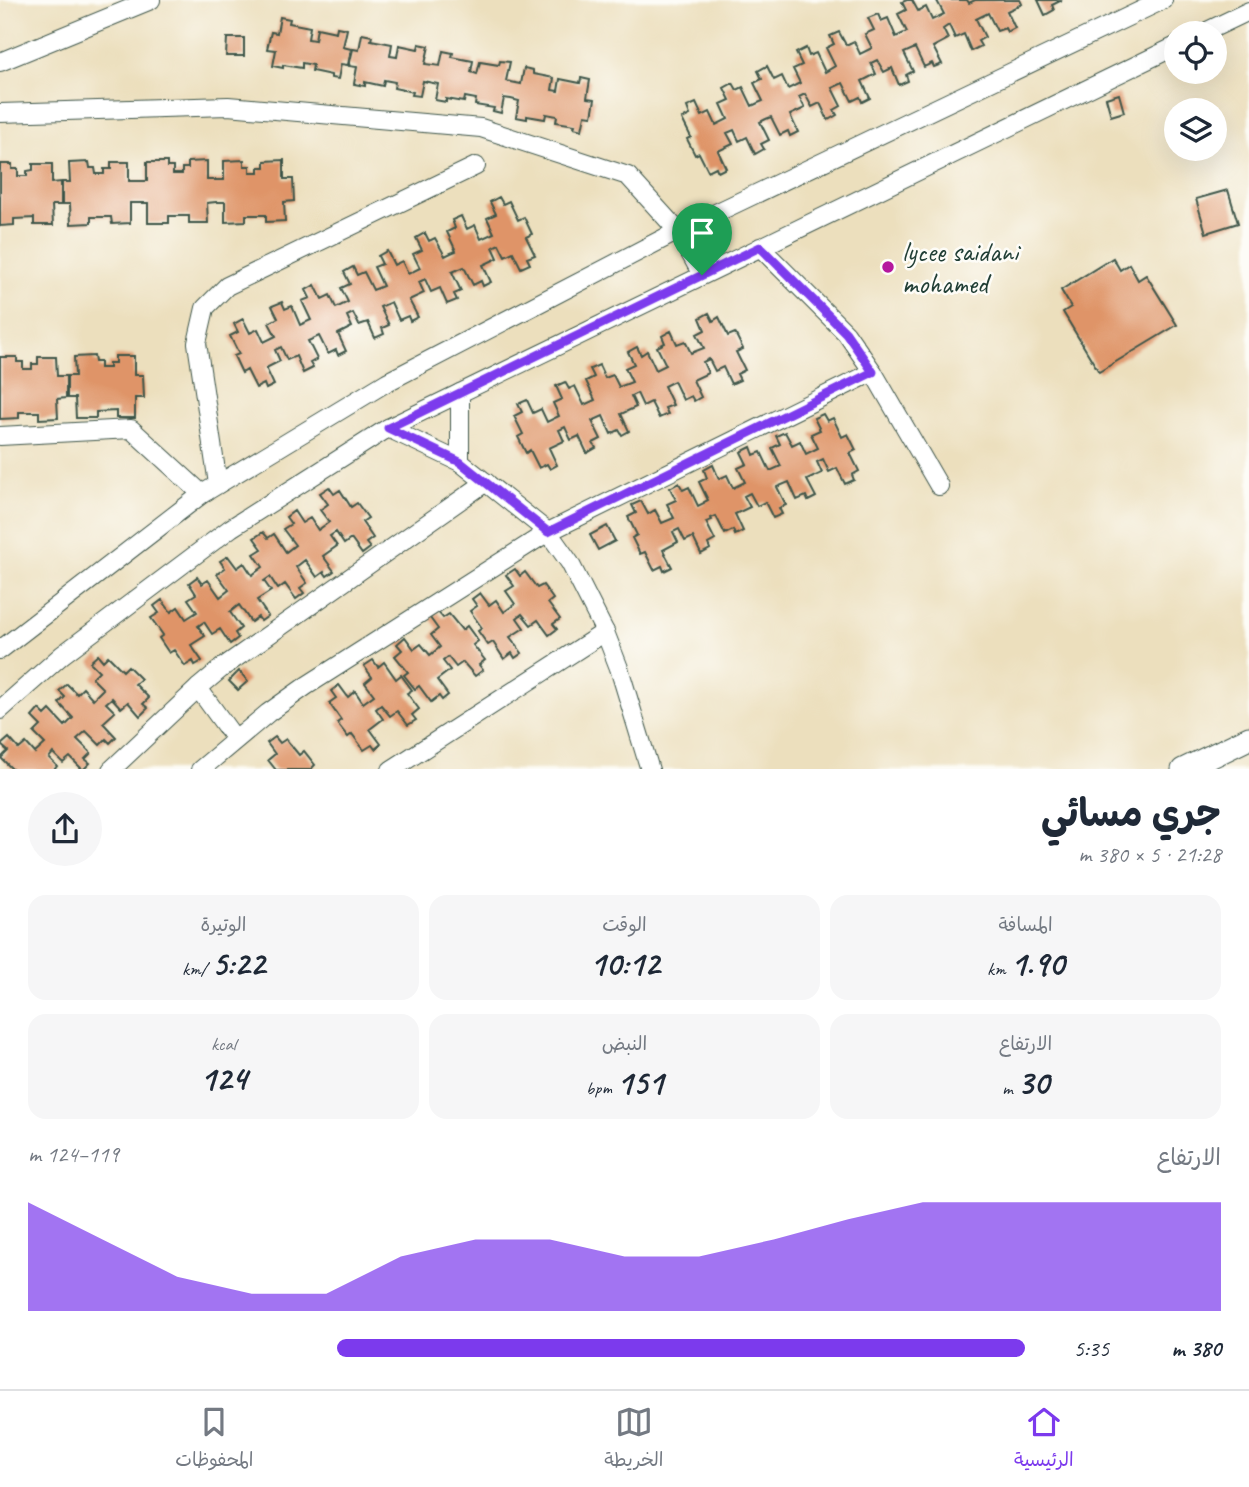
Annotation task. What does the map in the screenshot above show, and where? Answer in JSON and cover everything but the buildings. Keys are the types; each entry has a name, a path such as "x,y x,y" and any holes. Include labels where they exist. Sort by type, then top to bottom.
{"street":[{"path":"0,62 151,0"},
{"path":"0,650 202,494 387,382 678,231 1163,0"},
{"path":"1227,22 1249,11"},
{"path":"0,710 62,655 231,528 388,428 1164,52"},
{"path":"0,113 228,106 481,128 628,176 678,231 702,275"},
{"path":"218,484 197,343 205,308 227,286 476,166"},
{"path":"760,247 846,333 873,372 939,486"},
{"path":"200,769 235,738 306,686 548,532 873,372"},
{"path":"460,393 460,462"},
{"path":"388,428 460,462 548,532 570,562 605,632 650,769"},
{"path":"0,436 131,429 202,494"},
{"path":"111,769 198,688 248,648 486,482"},
{"path":"391,769 605,632"},
{"path":"198,688 235,738"},
{"path":"1183,769 1249,738"}],"place":[{"name":"lycee saidani mohamed","path":"888,267"}],"route":[{"path":"760,247 846,333 873,372 548,532 460,462 388,428 460,393 702,275 760,247"}]}
